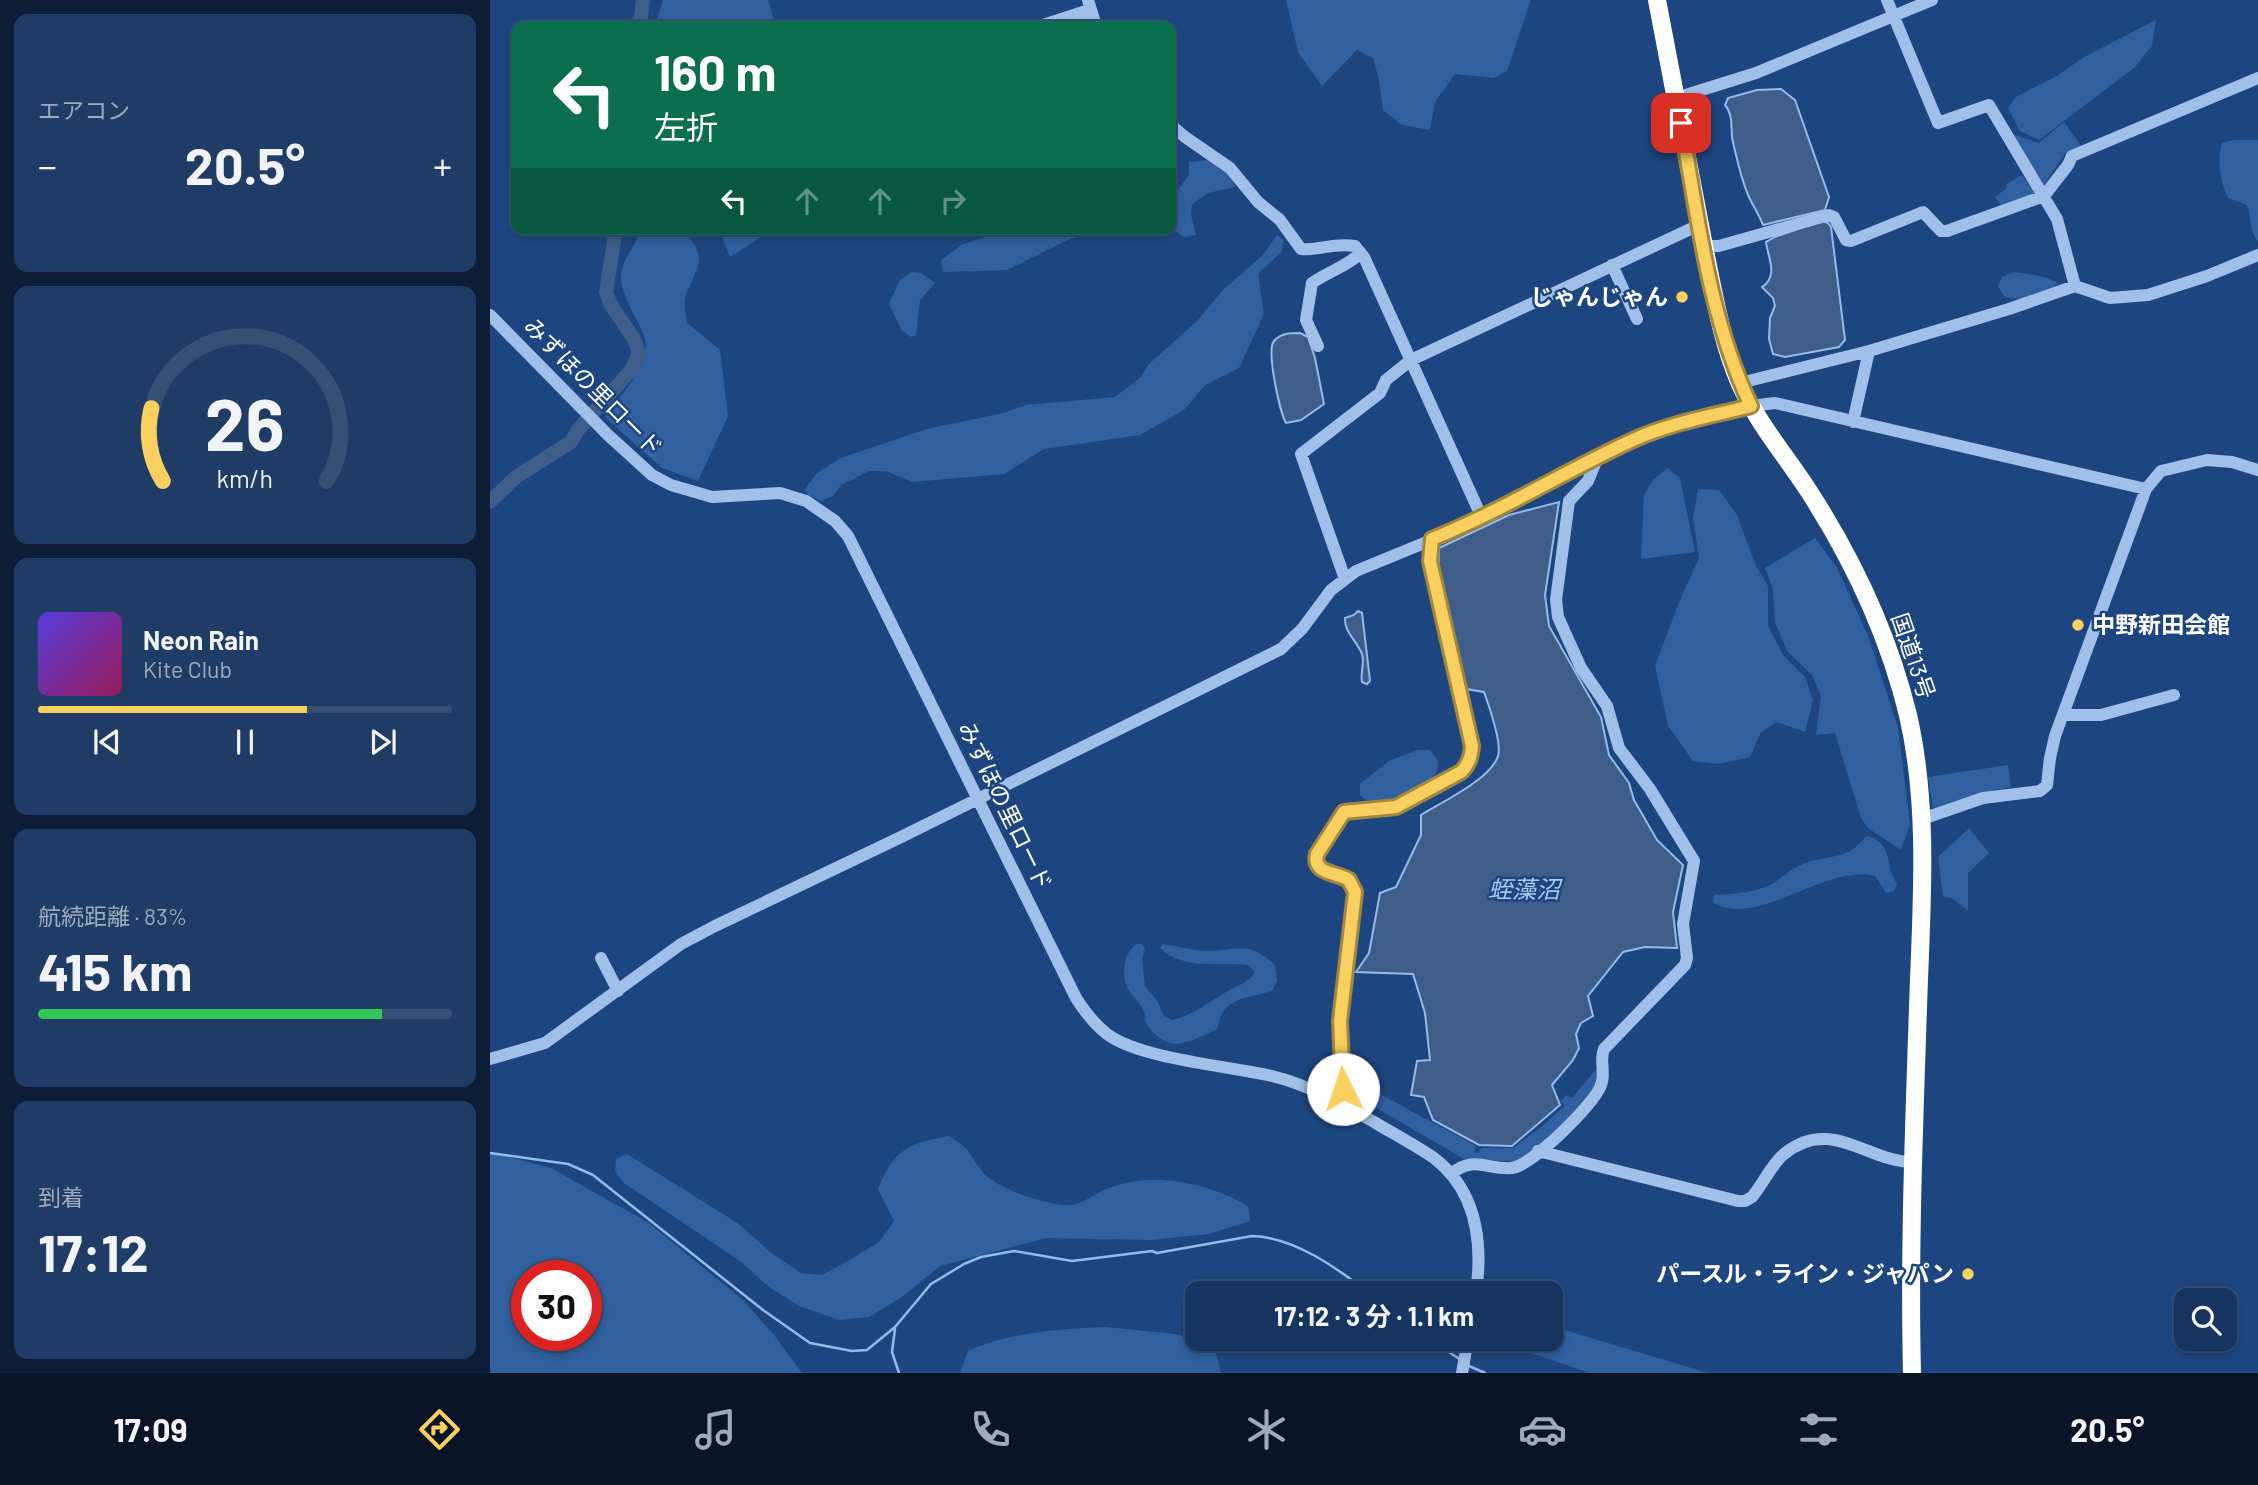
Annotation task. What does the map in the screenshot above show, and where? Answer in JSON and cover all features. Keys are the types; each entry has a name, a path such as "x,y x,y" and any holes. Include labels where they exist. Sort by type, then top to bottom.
{"highway":[{"name":"国道13号","path":"1657,0 1721,330 1751,406 1833,531 1876,622 1907,713 1922,819 1923,872 1913,1162 1912,1373"}],"street":[{"path":"1887,0 1938,123 1989,105 2057,219 2075,285"},
{"path":"1676,98 1756,73 1932,0"},
{"path":"1051,21 1088,5"},
{"path":"1080,21 1088,5"},
{"path":"1704,246 1719,246 1829,215 1834,217 1846,240 1852,242 1923,212 1941,231 1947,231 2044,196 2072,156 2258,78"},
{"path":"1176,130 1230,168 1258,202 1280,219 1301,249 1340,243 1355,246 1361,253 1482,518"},
{"path":"1345,579 1301,454 1380,393 1386,380 1411,360 1699,225"},
{"path":"1318,346 1306,320 1312,283 1334,268 1352,261 1361,253"},
{"path":"1740,383 1869,351 2009,309 2075,285 2110,298 2148,295 2258,256"},
{"path":"1612,265 1637,318"},
{"name":"みずほの里ロード","path":"490,315 608,435 652,475 671,485 712,497 780,494 806,501 835,521 848,536 1076,998 1091,1020 1109,1036 1132,1047 1274,1077 1340,1103 1433,1158 1451,1174 1464,1193 1474,1216 1479,1237 1478,1281"},
{"path":"1853,422 1869,351"},
{"path":"490,1059 545,1043 680,945 715,926 1282,649 1302,629 1331,590 1380,560 1482,518 1635,439 1678,424 1751,406 1775,403 2146,489"},
{"path":"1451,1174 1466,1164 1512,1168 1519,1166 1556,1138 1600,1089 1603,1082 1601,1061 1604,1049 1685,965 1687,958 1683,924 1695,869 1694,861 1650,789 1619,748 1607,706 1581,668 1558,617 1556,600 1569,501 1588,481 1597,459"},
{"path":"1922,819 1983,799 2043,789 2047,785 2055,736 2065,715 2146,489 2161,471 2207,460 2232,462 2258,470"},
{"path":"1340,1103 1343,1089 1340,1021 1355,892 1349,880 1317,866 1317,854 1344,812 1396,807 1461,772 1471,756 1472,746 1430,561 1432,539"},
{"path":"2065,715 2101,715 2174,695"},
{"path":"601,958 618,991"},
{"path":"1538,1151 1738,1201 1752,1197 1784,1154 1812,1140 1840,1139 1902,1162 1913,1162"},
{"path":"1462,1373 1466,1351"}],"shaded area":[{"path":"663,0 768,0 775,21 657,21"},
{"path":"1286,0 1531,0 1507,71 1493,78 1455,74 1435,102 1430,130 1402,125 1383,110 1373,58 1357,50 1322,86 1298,52"},
{"path":"2156,20 2152,46 2135,67 2039,140 2020,131 2008,108 2016,97 2057,76 2084,57"},
{"path":"2064,122 2082,147 2065,154 2043,186 2012,134 2039,143"},
{"path":"2258,140 2258,242 2253,233 2247,205 2228,198 2221,178 2222,143"},
{"path":"1208,160 1230,174 1235,187 1208,193 1192,204 1191,215 1196,235 1184,237 1176,231 1176,192 1189,175 1189,162"},
{"path":"2022,175 2035,194 2001,205 1995,197 2007,188 2006,184"},
{"path":"638,235 687,235 698,254 697,268 685,298 687,323 720,350 728,416 698,481 662,468 605,417 630,383 645,356 645,338 624,293 621,279 624,262"},
{"path":"721,235 765,235 730,257"},
{"path":"992,235 1081,235 1007,270 943,272 941,260 963,244"},
{"path":"1277,235 1283,240 1282,251 1258,274 1264,314 1239,368 1205,385 1184,410 1140,435 1044,449 1004,474 912,482 886,471 869,471 841,485 833,496 821,501 808,495 805,489 817,473 841,458 927,429 1003,413 1026,405 1115,397 1141,377 1148,365 1197,321 1223,290 1262,256"},
{"path":"912,272 921,273 935,283 920,300 916,335 911,337 902,331 889,304 900,280"},
{"path":"2014,272 2044,277 2058,284 2032,296 2010,298 2004,296 1998,286 2002,277"},
{"path":"1667,468 1680,478 1695,552 1641,559 1644,495 1652,481"},
{"path":"1698,489 1719,490 1737,515 1756,566 1768,586 1768,626 1783,655 1805,677 1813,700 1805,732 1777,722 1761,732 1750,757 1718,764 1693,761 1668,726 1655,666 1699,558 1693,518"},
{"path":"1815,538 1837,568 1869,638 1898,728 1910,824 1901,850 1868,828 1861,818 1835,733 1816,735 1821,696 1812,675 1787,651 1775,622 1773,589 1765,568"},
{"path":"1418,750 1430,750 1438,761 1437,772 1426,782 1408,792 1381,801 1371,801 1360,795 1360,784 1389,761"},
{"path":"2008,765 2011,787 1983,792 1933,808 1928,777"},
{"path":"1969,828 1989,853 1968,873 1968,911 1954,899 1943,896 1938,857"},
{"path":"1866,836 1877,840 1884,848 1897,885 1894,891 1886,893 1875,876 1856,875 1835,879 1749,908 1730,908 1713,902 1714,895 1758,889 1772,884 1808,862 1843,854 1859,845"},
{"path":"1137,944 1142,944 1145,949 1142,960 1145,986 1158,1002 1164,1016 1172,1020 1194,1012 1250,979 1255,972 1248,965 1201,964 1179,960 1160,948 1163,944 1202,951 1250,949 1275,965 1277,981 1272,991 1230,1004 1220,1018 1217,1029 1188,1041 1176,1044 1167,1042 1150,1029 1143,1009 1126,983 1126,959"},
{"path":"1599,1066 1597,1088 1552,1138 1511,1164 1508,1161 1462,1158 1346,1090 1352,1079 1476,1146 1474,1152 1478,1153 1482,1148 1513,1148 1565,1106 1561,1101 1566,1095 1572,1098"},
{"path":"949,1136 966,1149 989,1178 1006,1188 1036,1199 1071,1205 1126,1183 1162,1180 1199,1186 1233,1198 1248,1206 1250,1221 1209,1234 1152,1240 1046,1238 940,1266 902,1297 869,1317 839,1320 799,1306 769,1287 740,1261 624,1183 615,1171 616,1159 627,1154 739,1224 770,1252 801,1273 822,1275 879,1242 894,1221 878,1189 897,1157 913,1146"},
{"path":"490,1152 551,1168 649,1223 744,1301 802,1373 490,1373"},
{"path":"1106,1327 1175,1334 1185,1337 1185,1351 1215,1351 1221,1373 960,1373 968,1351 1001,1340 1071,1329"},
{"path":"1563,1330 1708,1373 1590,1373 1525,1351 1563,1351"}],"water":[{"path":"1781,89 1795,100 1829,197 1825,210 1763,225 1743,182 1733,142 1730,113 1725,105 1728,98 1757,90"},
{"path":"1822,221 1831,227 1845,340 1839,347 1785,357 1773,354 1769,339 1770,318 1775,306 1773,298 1762,287 1770,278 1771,272 1766,242"},
{"path":"1300,333 1308,337 1324,404 1301,420 1286,423 1275,382 1272,347 1280,336"},
{"name":"蛭藻沼","path":"1559,502 1545,595 1549,626 1601,717 1609,755 1629,783 1634,800 1657,840 1683,865 1673,912 1677,948 1645,947 1623,952 1588,996 1593,1016 1581,1023 1576,1034 1579,1048 1573,1060 1552,1085 1560,1105 1512,1146 1479,1145 1433,1120 1424,1097 1411,1095 1417,1061 1430,1060 1425,1013 1413,974 1356,972 1369,953 1380,893 1396,887 1421,835 1421,815 1476,781 1494,765 1498,756 1497,734 1484,692 1466,689 1438,584 1439,548 1509,515"},
{"path":"1358,611 1362,613 1370,681 1367,684 1362,682 1362,654 1345,623 1345,618"}],"waterway":[{"path":"638,21 643,0"},
{"path":"490,502 516,477 571,442 578,430 632,369 639,352 606,292 615,235"},
{"path":"490,1153 568,1164 593,1175 763,1310 810,1343 852,1351 867,1350 895,1327 931,1284 981,1257 1014,1251 1072,1261 1152,1251 1157,1253 1252,1236 1284,1242 1299,1248 1353,1281"},
{"path":"895,1329 892,1352 899,1373"},
{"path":"1447,1351 1461,1360"},
{"path":"1469,1366 1485,1373"}],"place":[{"name":"じゃんじゃん","path":"1682,297"},
{"name":"中野新田会館","path":"2078,625"},
{"name":"パースル・ライン・ジャパン","path":"1968,1274"}],"route":[{"path":"1343,1089 1340,1021 1355,892 1349,880 1321,870 1315,861 1317,854 1344,812 1396,807 1461,772 1471,756 1472,746 1430,561 1432,539 1473,523 1635,439 1678,424 1751,406 1721,330 1681,123"}]}
